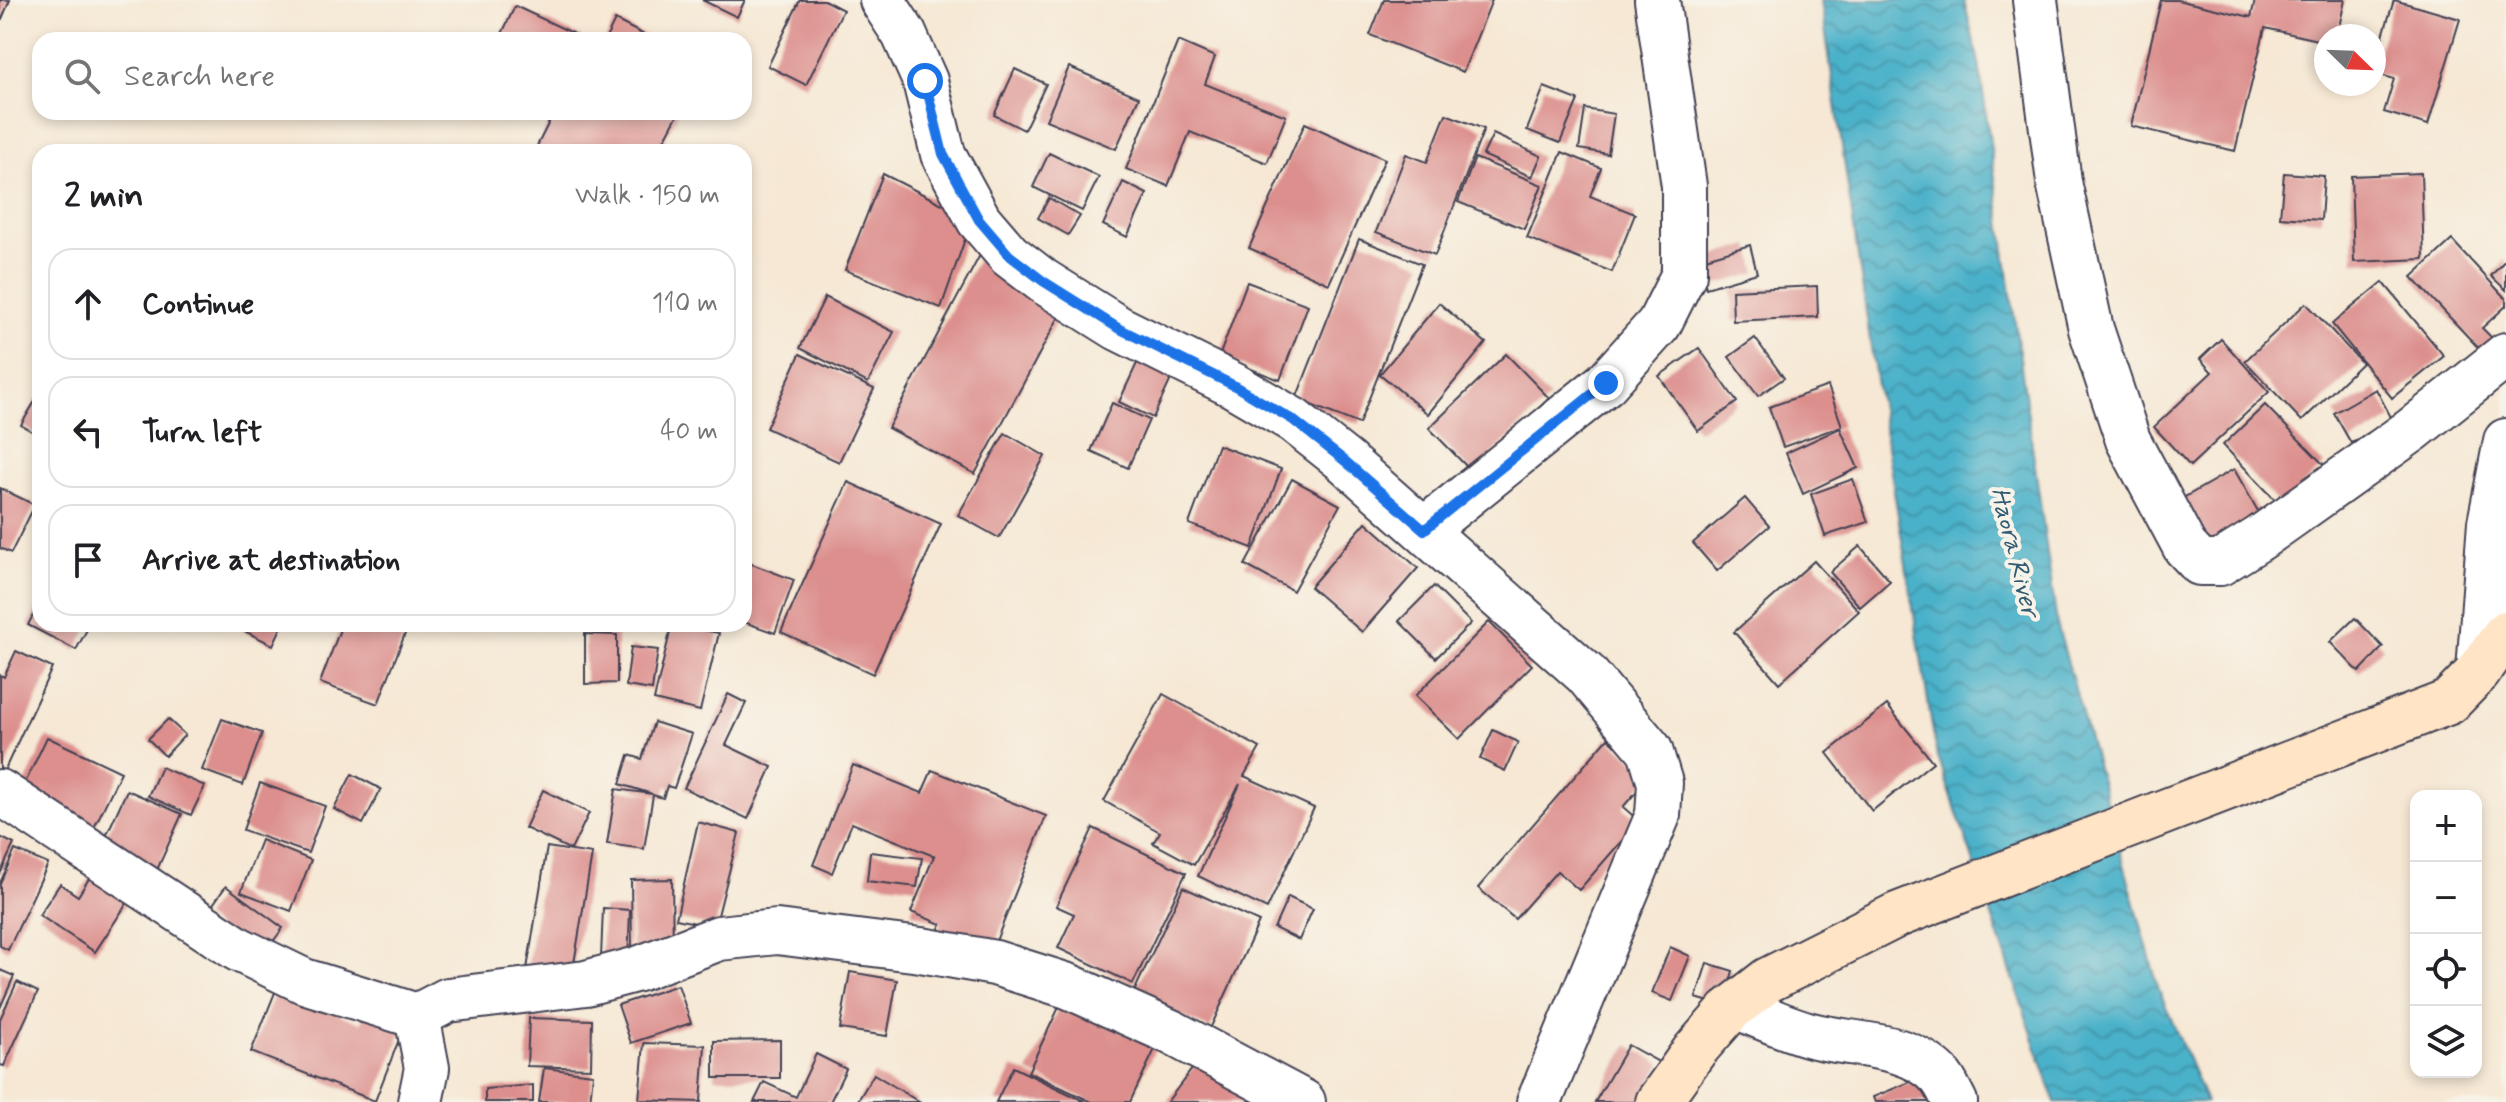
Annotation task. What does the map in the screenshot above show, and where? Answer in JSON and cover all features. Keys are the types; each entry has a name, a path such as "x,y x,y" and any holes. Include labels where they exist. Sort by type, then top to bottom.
{"main road":[{"path":"1658,1102 1695,1050 1752,993 1897,915 2449,702 2479,671 2506,633"}],"street":[{"path":"882,0 904,34 925,81 943,154 979,220 1009,255 1043,281 1118,328 1233,385 1293,420 1345,461 1586,674 1650,750 1660,783 1658,815 1539,1102"},
{"path":"1424,530 1606,383 1659,324 1684,274 1684,186 1657,0"},
{"path":"2035,0 2059,182 2091,329 2128,440 2185,547 2200,563 2220,563 2260,538 2412,430 2506,355"},
{"path":"2479,671 2490,523 2506,441"},
{"path":"0,792 248,955 304,981 417,1016 448,1000 586,983 638,969 719,938 777,932 921,950 980,961 1068,986 1171,1032 1303,1102"},
{"path":"1752,993 1782,1026 1917,1058 1941,1077 1955,1102"},
{"path":"417,1016 427,1068 420,1102"}],"water":[{"name":"Haora River","path":"1821,0 1964,0 1979,63 2057,624 2159,990 2206,1102 2055,1102 1936,751 1872,354"}],"building":[{"path":"0,0 10,0 2,19 0,18"},
{"path":"702,0 745,0 737,17"},
{"path":"800,0 824,0 843,10 806,85 768,66"},
{"path":"1384,0 1492,0 1463,72 1370,35"},
{"path":"2161,0 2177,0 2251,17 2255,0 2345,0 2340,24 2314,24 2314,39 2265,28 2235,151 2131,126"},
{"path":"2394,0 2460,19 2428,125 2384,112 2394,79 2386,77 2386,26"},
{"path":"515,6 570,32 503,32"},
{"path":"615,20 638,32 609,32"},
{"path":"1178,41 1215,57 1205,84 1286,116 1267,163 1190,132 1168,186 1126,169"},
{"path":"1069,67 1139,97 1116,149 1046,120"},
{"path":"1015,69 1046,84 1024,130 994,115"},
{"path":"1544,87 1578,100 1560,143 1527,130"},
{"path":"1585,109 1614,114 1608,154 1579,149"},
{"path":"1446,114 1484,129 1435,255 1376,232 1406,154 1427,162"},
{"path":"550,120 675,120 662,144 538,144"},
{"path":"1305,123 1385,159 1329,284 1249,248"},
{"path":"1493,134 1541,156 1532,177 1483,155"},
{"path":"1562,152 1601,168 1590,196 1635,214 1612,272 1527,238"},
{"path":"1049,153 1099,177 1082,211 1033,187"},
{"path":"1475,158 1542,185 1524,229 1458,202"},
{"path":"2284,173 2324,176 2321,220 2280,217"},
{"path":"2421,173 2424,259 2354,262 2351,176"},
{"path":"883,174 972,219 941,308 845,270"},
{"path":"1123,182 1147,194 1127,237 1103,225"},
{"path":"1049,198 1080,216 1068,235 1038,218"},
{"path":"1359,239 1422,264 1359,424 1296,399"},
{"path":"2452,240 2506,299 2506,306 2482,328 2497,343 2485,355 2412,277"},
{"path":"1750,245 1757,273 1706,288 1699,260"},
{"path":"981,253 1068,300 975,474 888,428"},
{"path":"2506,259 2506,290 2491,276"},
{"path":"1247,282 1308,305 1280,380 1219,357"},
{"path":"2383,282 2444,356 2392,398 2332,324"},
{"path":"1817,286 1818,317 1733,321 1732,290"},
{"path":"825,297 894,332 868,383 800,348"},
{"path":"1439,303 1486,343 1428,414 1380,374"},
{"path":"2306,303 2362,363 2302,421 2245,361"},
{"path":"1755,338 1784,378 1758,396 1729,357"},
{"path":"2221,339 2269,392 2190,466 2154,427 2212,372 2200,359"},
{"path":"1699,348 1737,402 1698,431 1659,376"},
{"path":"800,354 874,389 839,462 766,428"},
{"path":"1506,354 1549,398 1473,473 1429,428"},
{"path":"1138,361 1172,377 1153,418 1119,402"},
{"path":"1828,386 1842,426 1783,447 1769,407"},
{"path":"2376,389 2392,419 2351,443 2334,413"},
{"path":"1112,403 1149,420 1128,468 1091,451"},
{"path":"2265,405 2324,465 2281,506 2223,445"},
{"path":"32,406 32,431 21,425"},
{"path":"1840,428 1858,468 1803,494 1786,453"},
{"path":"1005,433 1045,456 999,538 958,515"},
{"path":"1218,445 1281,469 1252,548 1189,524"},
{"path":"2234,469 2263,520 2208,551 2180,500"},
{"path":"1292,479 1340,505 1293,591 1245,565"},
{"path":"1853,479 1868,522 1825,536 1811,494"},
{"path":"848,482 941,524 873,674 781,632"},
{"path":"0,488 32,504 32,511 11,553 0,548"},
{"path":"1745,498 1769,526 1717,571 1693,543"},
{"path":"1366,522 1418,568 1362,632 1310,587"},
{"path":"1860,546 1890,581 1860,607 1830,572"},
{"path":"1814,561 1859,611 1779,683 1734,632"},
{"path":"752,564 794,580 775,633 752,625"},
{"path":"1434,586 1471,623 1436,658 1399,621"},
{"path":"2355,618 2383,647 2359,672 2330,642"},
{"path":"1489,622 1532,665 1459,739 1415,696"},
{"path":"41,632 86,632 76,650"},
{"path":"246,632 279,632 273,645"},
{"path":"339,632 406,632 378,704 320,683"},
{"path":"670,632 719,633 700,711 654,700"},
{"path":"585,634 617,635 617,683 585,684"},
{"path":"631,647 658,650 652,690 626,686"},
{"path":"16,651 52,668 0,780 0,675 4,677"},
{"path":"728,694 746,703 726,745 772,767 748,819 684,788"},
{"path":"1163,694 1260,748 1244,776 1314,808 1267,909 1198,876 1240,784 1194,865 1153,843 1160,832 1104,801"},
{"path":"1887,705 1933,762 1872,811 1827,753"},
{"path":"168,719 185,735 165,756 148,739"},
{"path":"222,719 262,733 243,785 202,770"},
{"path":"654,722 692,734 674,788 667,786 663,798 653,795 644,849 607,844 616,789 652,794 620,784 629,755 642,759"},
{"path":"1493,730 1518,742 1505,771 1480,759"},
{"path":"47,737 121,772 92,832 18,798"},
{"path":"1608,738 1651,775 1623,807 1639,821 1579,890 1557,871 1515,919 1478,888"},
{"path":"853,765 922,793 932,770 1046,816 988,961 934,940 941,924 911,912 934,856 852,823 832,873 813,865"},
{"path":"161,767 205,786 191,815 148,796"},
{"path":"352,774 381,789 363,824 334,809"},
{"path":"260,783 325,806 308,853 243,830"},
{"path":"127,790 182,814 157,870 102,845"},
{"path":"543,790 589,813 571,850 525,828"},
{"path":"698,822 739,833 715,927 676,919"},
{"path":"1093,828 1186,873 1133,984 1058,948 1074,914 1056,906"},
{"path":"0,837 14,844 0,874"},
{"path":"261,840 311,860 291,911 241,892"},
{"path":"547,847 592,854 572,976 527,969"},
{"path":"15,850 48,864 8,950 0,946 0,883"},
{"path":"870,852 922,858 917,887 867,881"},
{"path":"97,866 135,891 95,952 39,915 60,884 78,896"},
{"path":"672,879 673,951 632,952 631,880"},
{"path":"226,886 283,928 260,959 204,917"},
{"path":"1183,887 1259,922 1210,1029 1133,994"},
{"path":"1288,897 1313,909 1299,940 1274,928"},
{"path":"603,908 630,910 628,960 601,958"},
{"path":"1670,947 1690,956 1672,1001 1652,993"},
{"path":"1707,963 1733,971 1723,1006 1696,998"},
{"path":"0,970 14,976 0,1008"},
{"path":"850,972 897,980 887,1036 840,1029"},
{"path":"17,982 38,992 4,1066 0,1065 0,1019"},
{"path":"678,985 691,1023 631,1043 618,1005"},
{"path":"276,990 361,1023 366,1009 405,1024 375,1101 251,1052"},
{"path":"1061,1003 1156,1047 1130,1102 1092,1102 1028,1072"},
{"path":"529,1018 592,1020 591,1068 527,1066"},
{"path":"780,1040 780,1078 714,1078 714,1041"},
{"path":"644,1043 705,1045 701,1102 639,1100"},
{"path":"1628,1045 1662,1064 1640,1102 1595,1102"},
{"path":"816,1054 846,1069 830,1102 754,1102 764,1082 796,1097"},
{"path":"1199,1060 1253,1102 1167,1102"},
{"path":"1013,1067 1086,1102 996,1102"},
{"path":"544,1068 593,1074 590,1102 539,1102"},
{"path":"874,1074 919,1102 857,1102"},
{"path":"1925,1076 1935,1102 1875,1102 1873,1097"},
{"path":"533,1085 533,1102 485,1102 485,1089"}],"route":[{"path":"925,81 943,154 979,220 1009,255 1043,281 1118,328 1233,385 1293,420 1424,530 1606,383"}]}
